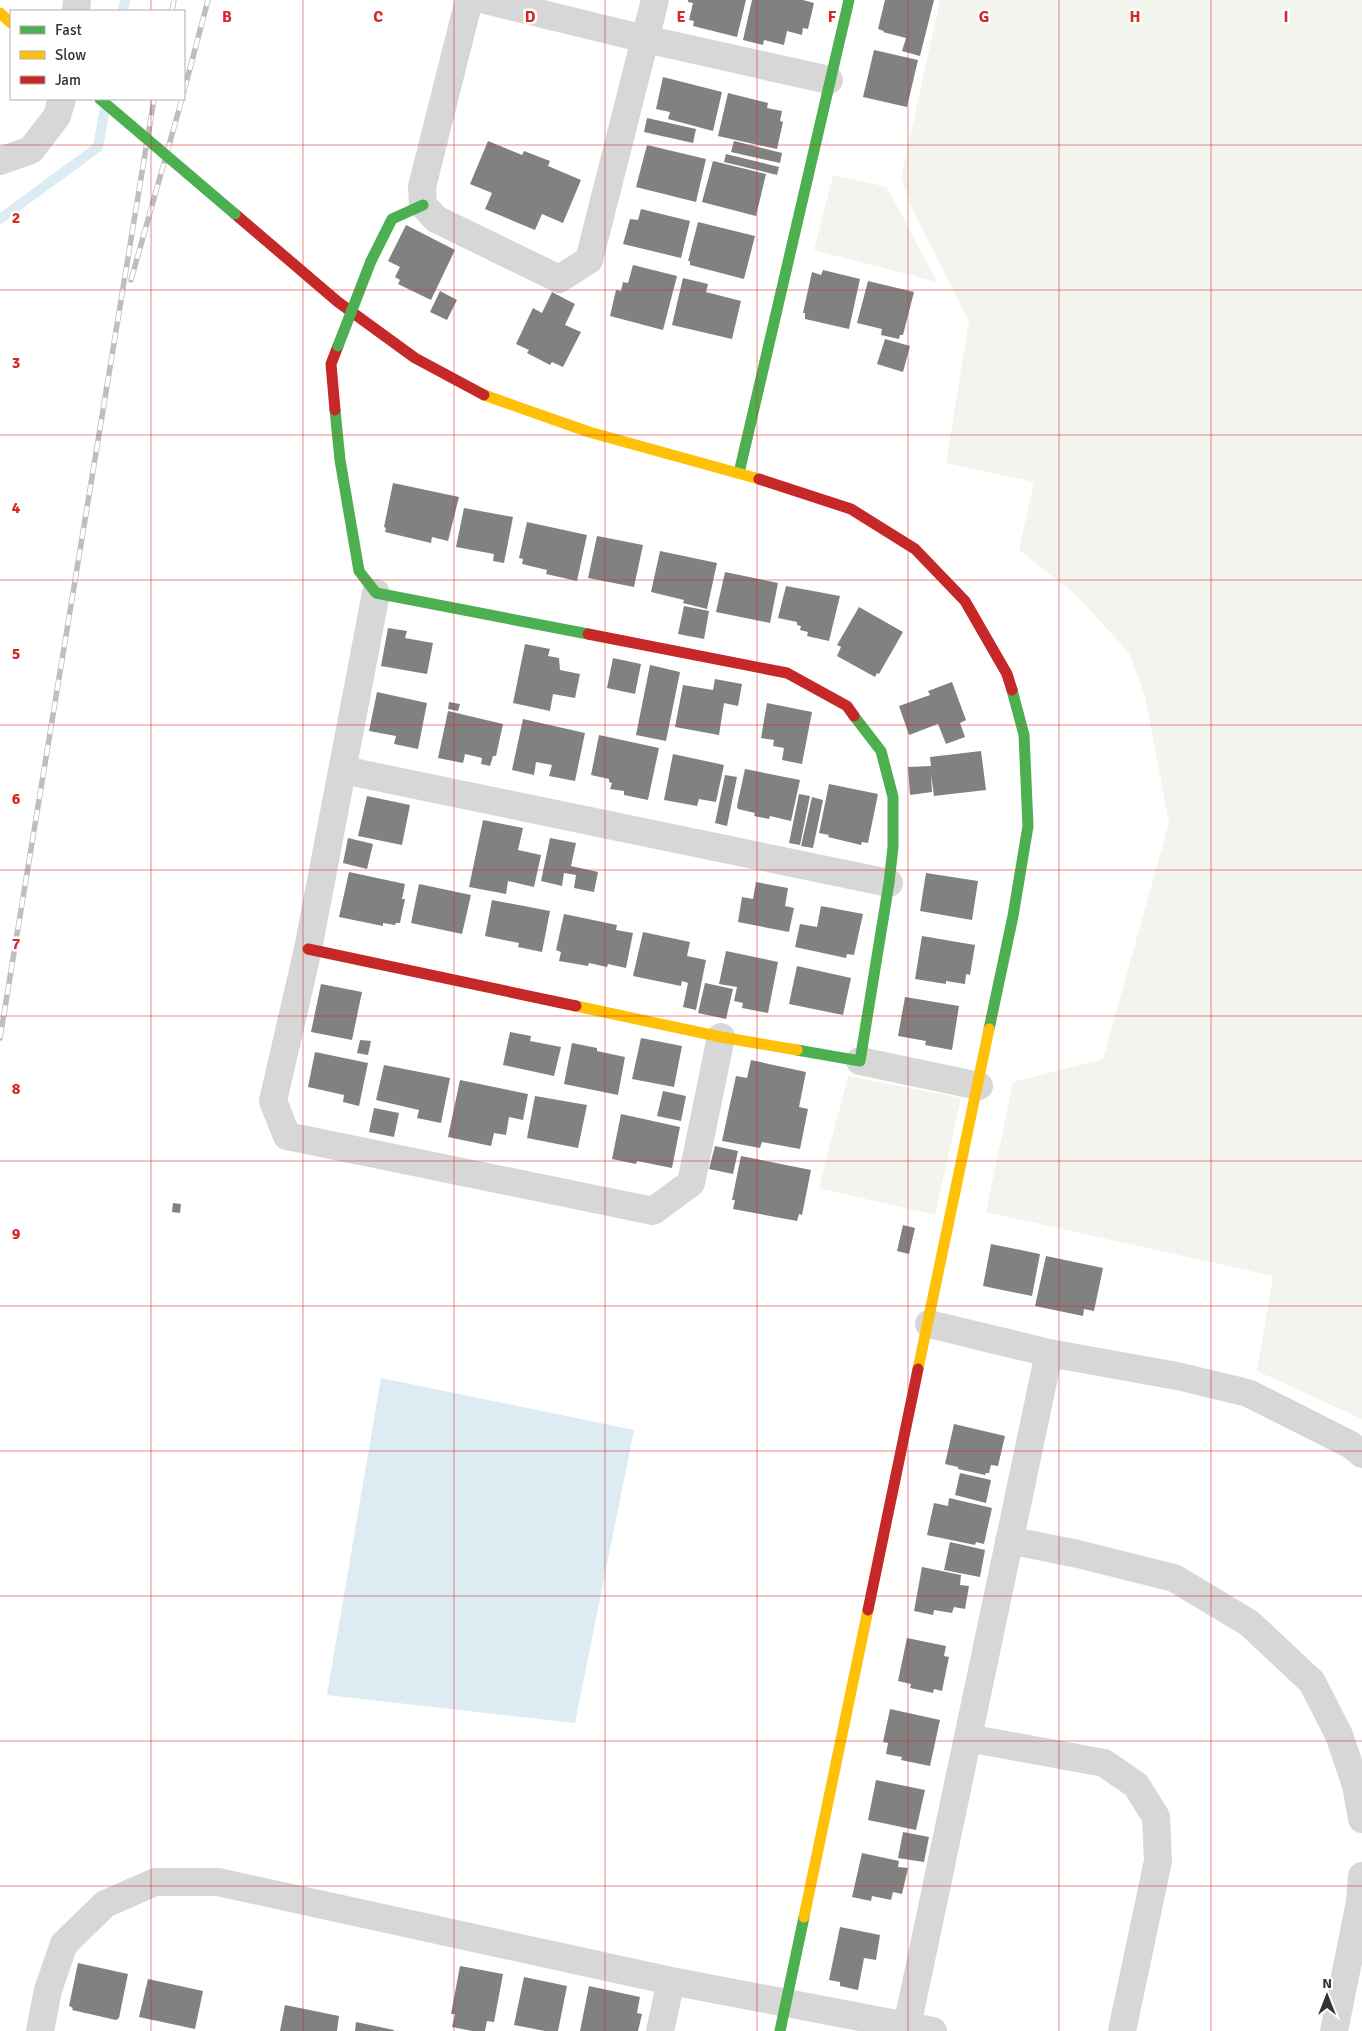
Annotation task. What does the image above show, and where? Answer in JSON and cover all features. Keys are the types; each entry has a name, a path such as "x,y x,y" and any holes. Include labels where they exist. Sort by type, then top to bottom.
{"street":[{"path":"469,0 422,186 423,205 436,219 559,279 589,260 654,0"},
{"path":"485,0 645,39 829,80"},
{"path":"739,473 849,0"},
{"path":"0,13 10,22"},
{"path":"0,161 31,150 58,116 62,100"},
{"path":"101,100 338,302 415,358 490,398 589,432 739,473 851,509 914,548 965,601 1008,674 1024,735 1028,826 1013,916 780,2031"},
{"path":"423,205 392,219 371,261 331,364 340,460 359,571 376,593 787,673 847,706 881,751 893,797 893,847 889,883 860,1061"},
{"path":"376,593 308,949 273,1101 287,1136 653,1211 691,1183 721,1037"},
{"path":"343,770 889,883"},
{"path":"308,949 721,1037 860,1061 979,1086"},
{"path":"929,1324 1049,1353 1177,1376 1248,1393 1351,1445 1362,1454"},
{"path":"907,2028 1049,1353"},
{"path":"1009,1540 1078,1554 1174,1578 1248,1623 1312,1682 1339,1735 1356,1785 1362,1819"},
{"path":"968,1738 1104,1763 1136,1785 1156,1817 1158,1861 1122,2031"},
{"path":"1334,2031 1360,1902 1362,1876"},
{"path":"40,2031 48,1990 64,1944 105,1904 154,1882 218,1882 671,1982 907,2028 933,2031"},
{"path":"660,2031 671,1982"}],"shaded area":[{"path":"940,0 1362,0 1362,1419 1257,1371 1273,1276 986,1212 1013,1082 1103,1059 1169,823 1145,696 1129,653 1076,595 1019,550 1034,482 946,463 969,321 913,211 901,178"},
{"path":"833,175 887,187 937,282 814,250"},
{"path":"848,1076 961,1098 935,1215 819,1188"},
{"path":"381,1378 634,1430 575,1723 327,1695"}],"building":[{"path":"688,0 746,0 737,37 693,26 694,21 689,20 693,3 688,2"},
{"path":"752,0 803,0 814,3 808,29 803,28 802,35 787,31 784,45 764,40 763,45 743,40"},
{"path":"885,0 934,0 920,56 902,51 906,38 878,29"},
{"path":"874,50 918,60 907,107 863,97"},
{"path":"663,77 722,92 713,131 668,119 670,112 656,109"},
{"path":"728,93 768,103 767,108 782,111 780,121 783,122 777,149 718,136"},
{"path":"647,118 696,129 693,143 644,132"},
{"path":"488,141 522,155 524,151 550,161 548,166 581,180 563,223 542,214 535,230 485,209 492,193 470,184"},
{"path":"734,141 782,153 780,163 731,152"},
{"path":"647,145 706,159 696,202 636,187"},
{"path":"726,154 779,167 777,175 724,162"},
{"path":"713,161 766,174 756,216 702,202"},
{"path":"641,209 690,221 681,258 623,244 630,219 638,220"},
{"path":"698,222 755,236 744,279 690,265 690,261 688,261"},
{"path":"406,225 455,250 431,300 398,284 400,280 395,277 400,267 388,261"},
{"path":"633,265 677,276 663,330 610,316 616,290 621,291 623,282 628,283"},
{"path":"823,270 860,279 849,329 805,319 805,313 803,313 812,272 821,275"},
{"path":"683,278 708,284 706,292 741,301 732,339 672,325"},
{"path":"868,281 914,292 903,335 900,335 899,339 881,335 882,329 857,323"},
{"path":"440,291 457,300 447,320 430,312"},
{"path":"552,292 575,304 565,325 581,332 563,367 552,362 550,365 527,353 529,350 516,344 533,308 542,313"},
{"path":"885,339 910,346 903,372 877,364"},
{"path":"393,483 459,497 448,541 432,537 431,543 385,532 386,528 384,527"},
{"path":"464,508 513,517 504,563 493,561 494,554 456,547"},
{"path":"527,522 587,535 577,581 546,574 547,570 522,564 523,559 519,558"},
{"path":"597,536 643,545 634,587 588,578"},
{"path":"660,551 717,563 707,609 683,603 684,600 651,592"},
{"path":"725,572 778,583 770,623 716,612"},
{"path":"786,586 840,596 829,641 807,636 808,632 800,630 801,626 797,625 797,622 778,618"},
{"path":"684,606 709,611 704,639 678,634"},
{"path":"859,607 903,632 879,674 877,673 875,677 837,656 841,647 837,645"},
{"path":"388,628 407,631 405,638 433,643 427,674 381,666"},
{"path":"525,644 550,649 548,656 559,658 560,670 580,674 575,698 553,694 550,711 513,703"},
{"path":"613,658 641,664 635,694 607,688"},
{"path":"650,665 680,672 666,741 636,735"},
{"path":"715,679 742,684 738,706 724,703 719,735 675,727 683,685 713,690"},
{"path":"952,682 966,720 960,723 965,737 946,744 938,724 909,735 899,706 930,695 928,691"},
{"path":"377,692 427,703 418,749 394,744 396,736 369,731"},
{"path":"449,702 460,704 458,711 448,709"},
{"path":"767,703 812,712 802,764 782,760 784,748 773,746 774,740 761,738"},
{"path":"448,711 503,724 496,756 493,756 490,766 481,764 482,758 465,754 463,763 438,758"},
{"path":"523,719 585,733 575,781 549,776 552,765 536,762 534,775 512,770"},
{"path":"599,735 659,748 648,800 624,795 624,791 610,789 612,783 609,782 609,779 591,775"},
{"path":"981,751 986,790 934,796 931,774 932,792 910,795 908,767 931,766 930,757"},
{"path":"673,754 724,765 716,802 699,799 697,806 664,800"},
{"path":"745,769 800,780 791,821 770,816 769,819 754,816 755,813 738,809 737,806"},
{"path":"725,775 737,777 727,826 715,823"},
{"path":"829,784 878,794 868,843 862,842 861,845 819,833"},
{"path":"799,794 810,796 800,845 789,843"},
{"path":"367,796 410,805 402,845 358,836"},
{"path":"812,797 823,800 813,848 801,846"},
{"path":"483,820 523,828 518,850 541,855 534,887 508,881 506,894 469,887"},
{"path":"348,838 373,844 367,869 343,863"},
{"path":"550,838 576,843 571,866 598,872 594,892 574,888 576,875 564,873 562,886 541,881"},
{"path":"349,872 405,884 402,899 405,899 400,923 395,925 383,923 383,926 339,917"},
{"path":"926,873 978,881 972,920 920,911"},
{"path":"756,882 788,888 785,906 794,908 789,932 738,922 742,897 753,899"},
{"path":"419,884 471,895 462,934 411,923"},
{"path":"492,900 550,911 542,952 518,947 519,943 485,936"},
{"path":"821,906 863,914 854,955 847,954 846,958 795,947 800,924 817,927"},
{"path":"564,914 617,925 616,930 633,933 626,968 608,964 607,967 589,963 588,966 559,961 561,952 556,950"},
{"path":"643,932 690,942 687,956 706,960 696,1010 683,1007 688,983 682,981 681,986 633,976"},
{"path":"922,936 975,945 970,975 966,974 965,984 946,981 946,984 915,979"},
{"path":"726,951 778,962 768,1013 742,1008 743,1003 734,1001 737,987 719,984"},
{"path":"797,966 851,978 843,1015 789,1004"},
{"path":"705,983 733,989 726,1019 698,1013"},
{"path":"321,984 362,992 352,1040 311,1032"},
{"path":"905,997 959,1006 952,1050 925,1045 926,1041 898,1036"},
{"path":"510,1032 531,1036 530,1041 561,1047 554,1076 503,1065"},
{"path":"641,1038 682,1046 674,1087 632,1079"},
{"path":"360,1040 371,1041 368,1055 357,1053"},
{"path":"572,1043 597,1048 597,1051 625,1057 618,1095 564,1084"},
{"path":"315,1052 368,1063 359,1106 343,1102 344,1095 308,1087"},
{"path":"751,1060 806,1072 799,1107 808,1109 800,1149 762,1142 760,1148 722,1141 736,1076 747,1078"},
{"path":"384,1065 450,1078 441,1123 417,1118 419,1110 376,1100"},
{"path":"460,1080 528,1094 523,1120 509,1117 506,1135 494,1133 491,1146 448,1137"},
{"path":"663,1091 686,1096 681,1121 657,1116"},
{"path":"535,1096 587,1105 578,1148 527,1138"},
{"path":"374,1108 399,1113 394,1137 369,1132"},
{"path":"621,1114 680,1127 672,1168 637,1161 636,1164 612,1159"},
{"path":"715,1146 738,1151 733,1174 709,1169"},
{"path":"741,1156 811,1170 802,1215 799,1214 797,1221 733,1209 735,1200 732,1200"},
{"path":"173,1203 181,1204 180,1213 172,1212"},
{"path":"903,1225 915,1228 909,1254 897,1251"},
{"path":"991,1244 1040,1254 1032,1296 983,1286"},
{"path":"1046,1256 1103,1268 1094,1311 1084,1309 1083,1316 1035,1306"},
{"path":"954,1424 1005,1436 998,1466 991,1465 989,1473 985,1475 945,1464"},
{"path":"960,1473 991,1480 986,1503 955,1495"},
{"path":"949,1498 992,1508 984,1544 976,1542 975,1545 927,1535 934,1503 948,1506"},
{"path":"950,1542 985,1550 980,1577 944,1570"},
{"path":"922,1567 961,1575 960,1585 969,1586 965,1609 954,1607 952,1613 934,1610 933,1615 914,1611"},
{"path":"907,1638 946,1646 944,1656 949,1657 942,1691 934,1689 933,1693 910,1688 911,1684 898,1681"},
{"path":"890,1709 940,1720 930,1766 901,1760 902,1757 886,1754 888,1743 883,1742"},
{"path":"876,1780 925,1790 916,1830 868,1820"},
{"path":"903,1832 929,1837 924,1862 898,1858"},
{"path":"862,1853 899,1861 898,1867 908,1868 902,1894 893,1892 891,1900 872,1896 871,1901 852,1897"},
{"path":"840,1927 880,1935 876,1960 864,1958 858,1990 840,1986 840,1982 829,1980"},
{"path":"78,1963 128,1974 119,2018 116,2020 72,2010 73,2008 69,2006"},
{"path":"460,1966 503,1974 494,2022 487,2021 485,2031 472,2031 452,2027 455,2014 451,2014"},
{"path":"524,1977 567,1986 558,2031 545,2031 514,2025"},
{"path":"148,1979 203,1991 195,2029 139,2017"},
{"path":"589,1986 640,1997 637,2013 642,2014 638,2031 580,2031"},
{"path":"285,2005 339,2016 337,2031 280,2031"},
{"path":"356,2022 394,2030 394,2031 355,2031"}],"waterway":[{"path":"123,10 125,0"},
{"path":"0,219 98,147 105,108"}],"railway":[{"path":"172,10 174,0"},
{"path":"185,87 208,0"},
{"path":"0,1038 154,100"},
{"path":"131,280 182,100"}],"traffic: fast":[{"path":"739,473 849,0"},
{"path":"101,100 235,214"},
{"path":"371,261 392,219 423,205"},
{"path":"338,346 371,261"},
{"path":"335,410 340,460 359,571 376,593 588,634"},
{"path":"989,1029 1013,916 1028,826 1024,735 1012,690"},
{"path":"797,1050 860,1061 889,883 893,847 893,797 881,751 854,716"},
{"path":"780,2031 804,1917"}],"traffic: slow":[{"path":"0,13 10,22"},
{"path":"484,395 589,432 759,479"},
{"path":"576,1006 721,1037 797,1050"},
{"path":"918,1369 989,1029"},
{"path":"804,1917 868,1610"}],"traffic: jam":[{"path":"235,214 338,302 415,358 484,395"},
{"path":"335,410 331,364 338,346"},
{"path":"759,479 851,509 915,549 965,601 1007,674 1012,690"},
{"path":"588,634 787,673 847,706 854,716"},
{"path":"308,949 576,1006"},
{"path":"868,1610 918,1369"}]}
